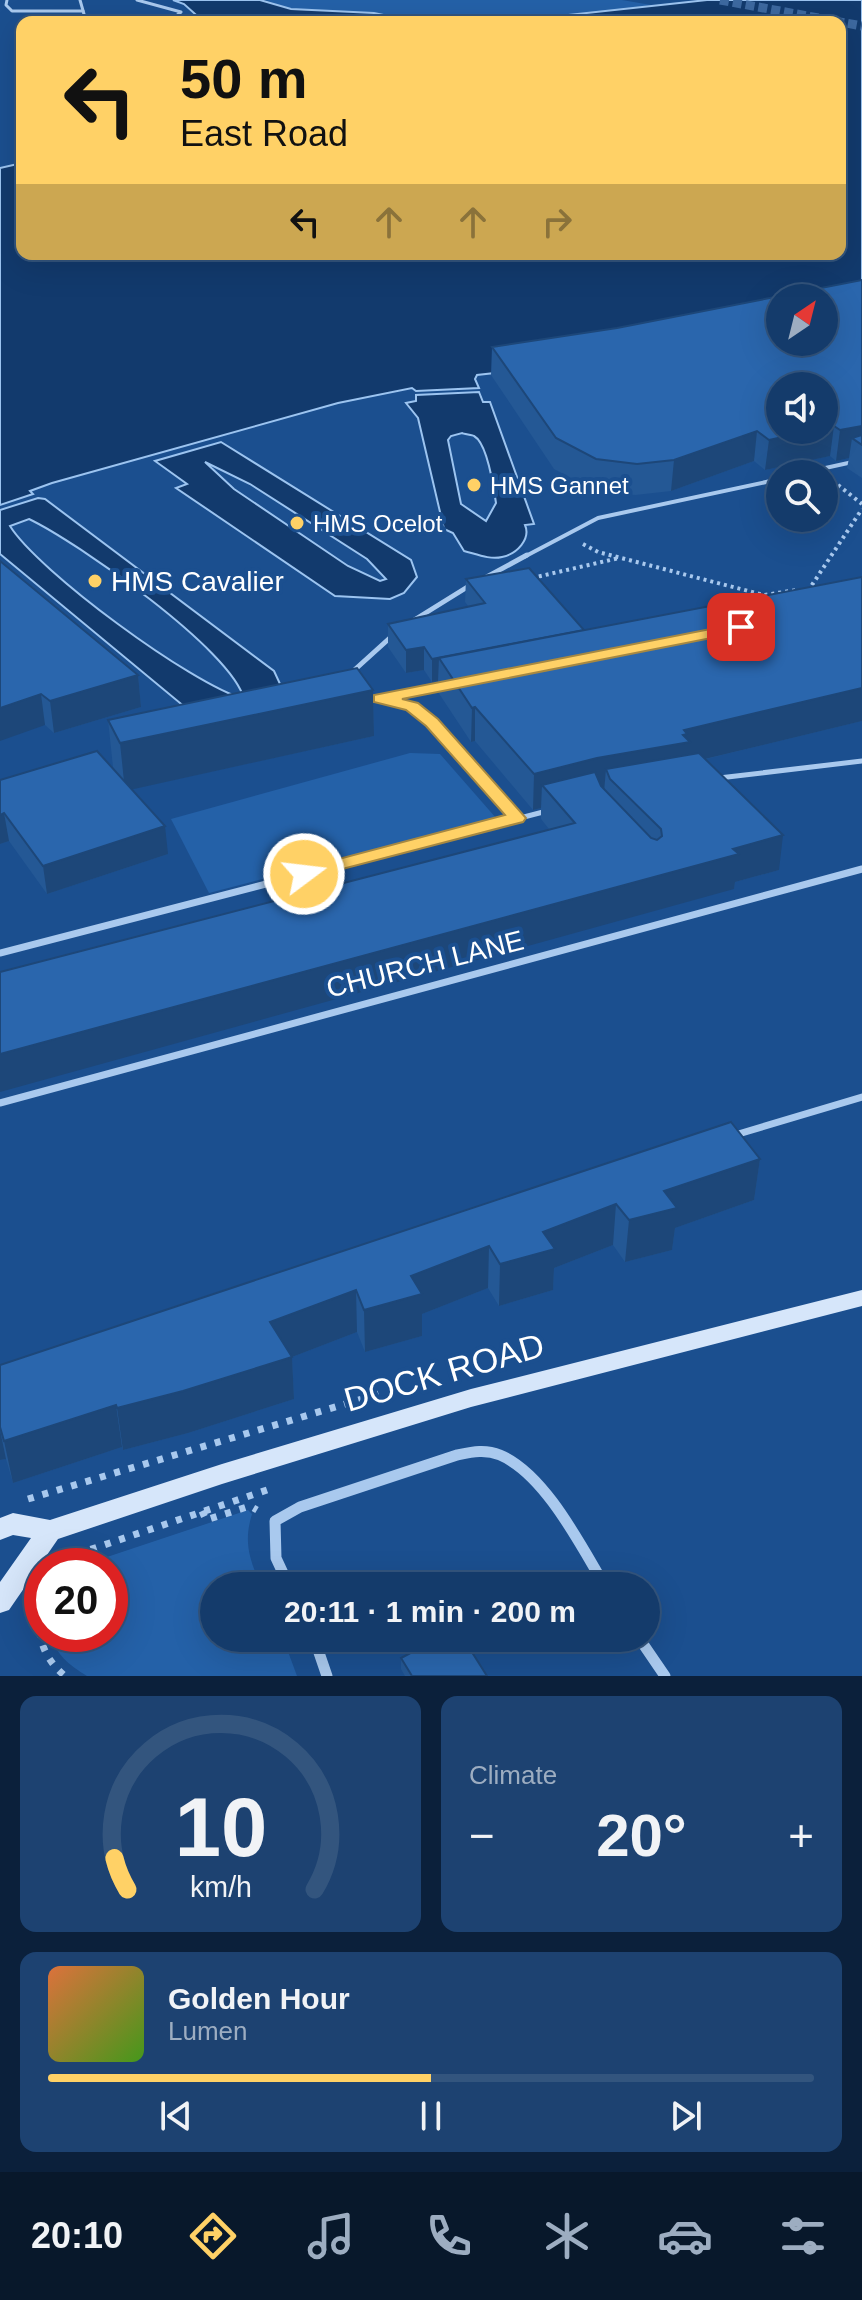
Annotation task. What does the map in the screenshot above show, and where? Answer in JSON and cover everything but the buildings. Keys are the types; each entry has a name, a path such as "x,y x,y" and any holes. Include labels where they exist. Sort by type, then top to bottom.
{"street":[{"name":"DOCK ROAD","path":"0,1529 13,1524 50,1531 222,1474 471,1398 862,1298"},
{"path":"282,1572 276,1558 275,1521 300,1507 457,1455 484,1451 514,1464 549,1497 596,1572"},
{"path":"0,1602 50,1531"},
{"path":"319,1652 327,1676"},
{"path":"649,1652 665,1676"}],"lane":[{"path":"7,0 6,5 12,11 83,11"},
{"path":"80,0 83,11 80,16"},
{"path":"137,0 181,12 176,16"},
{"path":"838,465 862,460"},
{"path":"404,627 434,605 598,518 766,482"},
{"path":"348,676 394,634"},
{"path":"354,703 457,683"},
{"path":"379,698 412,706 432,722 517,818"},
{"path":"714,778 862,761"},
{"path":"0,953 563,807"},
{"name":"CHURCH LANE","path":"0,1103 198,1046 627,935 862,869"},
{"path":"726,1137 862,1097"}],"path":[{"path":"808,591 862,509"},
{"path":"564,534 598,552 764,595 787,590 808,591 816,596"},
{"path":"506,566 534,579 620,558"},
{"name":"DOCK ROAD","path":"15,1503 392,1390"},
{"path":"96,1548 274,1488"},
{"path":"202,1511 206,1520 250,1506"},
{"path":"42,1652 65,1676"}],"shaded area":[{"path":"173,0 260,0 291,9 388,16 197,16 184,4"},
{"path":"260,0 284,7 266,0 622,0 651,5 626,9 707,0 862,0 862,7 777,16 261,16"},
{"path":"707,0 862,0 862,303 838,300 838,284 766,284 766,302 504,372 477,375 475,379 479,388 416,391 412,388 338,403 52,483 30,491 33,494 0,505 0,168 16,164 16,260 846,260 846,16 559,16"},
{"path":"479,392 483,402 490,402 534,524 525,525 524,540 513,553 493,558 464,551 453,533 444,529 418,418 406,403 416,401 416,395","holes":["463,433 479,440 489,467 496,503 486,521 461,504 448,440"]},
{"path":"221,442 411,560 417,577 404,593 390,599 335,596 176,488 187,484 155,461","holes":["205,462 250,484 367,559 386,579 380,581 348,566 234,489"]},
{"path":"38,498 45,499 274,671 281,686 221,716 204,717 186,708 0,554 0,510","holes":["29,519 115,573 183,627 212,653 233,678 244,699 189,672 118,624 51,570 10,526"]},
{"path":"410,753 440,754 496,818 209,893 171,819"},
{"path":"248,1510 252,1514 249,1551 256,1572 200,1572 200,1652 288,1652 297,1676 87,1676 69,1663 59,1652 128,1652 128,1550"}],"tunnel":[{"path":"720,0 807,16"},
{"path":"846,23 862,26"}],"place":[{"name":"HMS Gannet","path":"474,485"},
{"name":"HMS Ocelot","path":"297,523"},
{"name":"HMS Cavalier","path":"95,581"}],"route":[{"path":"304,874 517,818 432,722 412,706 379,698 741,627"}]}
